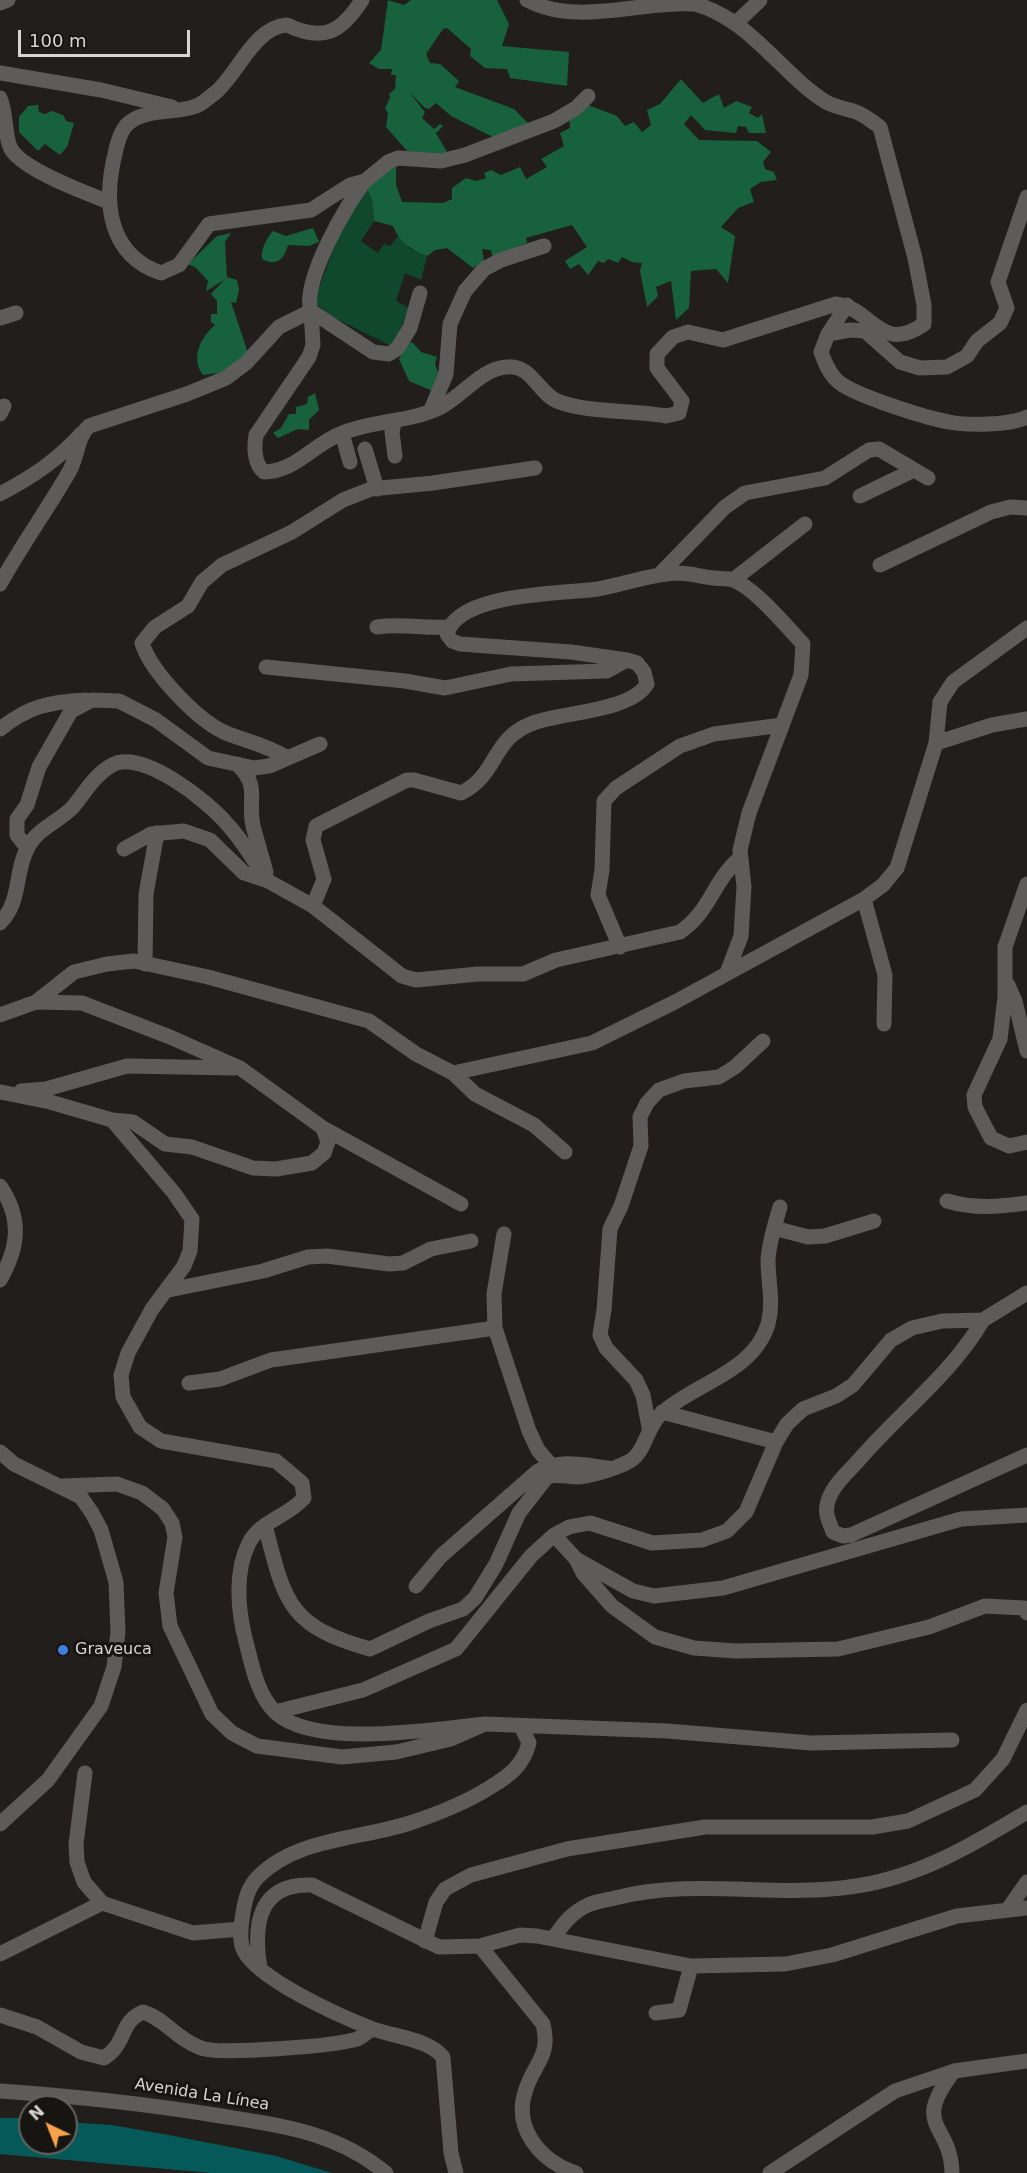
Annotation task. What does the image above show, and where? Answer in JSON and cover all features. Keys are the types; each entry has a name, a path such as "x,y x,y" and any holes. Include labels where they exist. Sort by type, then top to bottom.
{"street":[{"path":"0,3 8,0"},
{"path":"362,0 345,23 323,35 300,31 287,25 273,29 259,40 221,87 199,105 184,110 142,114 127,123 117,144 110,175 110,202 114,229 130,256 142,267 160,273 179,265 209,224 311,210 350,185 365,181 398,158 441,161 465,155 554,122 576,108 588,96"},
{"path":"365,181 337,223 311,291 308,303 311,311 313,345 309,357 256,435 254,446 258,467 264,472 287,468 342,433 358,427 394,423 441,407 491,371 508,366 530,374 555,400 575,405 666,416 678,413 682,401 657,368 657,354 673,337 688,332 723,340 836,304 847,305 881,331 893,335 910,334 924,324 924,305 915,258 880,127 860,113 828,103 774,60 745,29 693,3 658,1 592,10 538,6 527,0"},
{"path":"736,23 760,0"},
{"path":"0,74 101,90 184,110"},
{"path":"0,98 4,108 11,150 40,175 110,202"},
{"path":"828,334 850,330 865,331 900,362 920,368 947,367 967,356 977,341 1000,323 1007,308 998,282 1027,198"},
{"path":"431,410 446,374 450,324 465,291 484,269 501,260 544,246"},
{"path":"311,311 373,352 389,354 397,349 410,328 420,293"},
{"path":"847,305 828,334 821,352 827,368 838,383 859,393 950,423 1015,423 1027,417"},
{"path":"0,495 38,474 65,452 89,426 187,394 226,378 246,363 279,327 311,311"},
{"path":"0,318 16,313"},
{"path":"394,423 392,432 395,456"},
{"path":"0,585 69,473 78,454 82,433"},
{"path":"342,433 350,462"},
{"path":"365,449 377,489"},
{"path":"659,574 725,507 745,493 825,478 869,450 879,449 921,474 860,496"},
{"path":"286,756 225,732 209,723 182,699 147,658 142,643 155,627 188,606 202,582 222,565 292,532 343,500 377,489 535,468"},
{"path":"880,565 991,512 1010,507 1027,508"},
{"path":"733,580 804,524"},
{"path":"313,906 324,879 313,840 316,826 407,780 461,793 483,777 509,734 535,722 606,706 637,695 648,684 644,672 637,663 627,660 571,652 460,644 447,634 449,627 468,612 494,602 538,593 597,589 659,574 681,573 733,580 750,592 803,644 801,675 749,813 741,858 744,887 741,936 727,973"},
{"path":"377,627 401,624 424,628 449,627"},
{"path":"453,1073 592,1042 727,973 864,899 883,885 897,868 936,743 940,702 953,682 1027,628"},
{"path":"266,667 405,681 445,688 511,674 607,670 627,660"},
{"path":"27,848 16,835 17,819 27,805 39,767 70,711 92,700"},
{"path":"0,729 22,712 60,702 119,701 156,720 208,758 254,768 269,766 286,756 320,744"},
{"path":"936,743 992,725 1027,719"},
{"path":"620,947 598,895 602,870 604,801 616,788 680,746 714,734 782,725"},
{"path":"0,923 10,913 27,848 36,835 64,816 83,796 96,776 114,763 128,761 161,771 203,801 229,825 268,881"},
{"path":"237,764 247,774 253,785 253,824 268,881"},
{"path":"124,849 157,833 183,831 210,840 244,873 268,881 313,906 402,976 416,980 478,974 523,974 556,960 680,932 696,922 728,868 741,858"},
{"path":"145,964 146,894 157,833"},
{"path":"1027,884 1005,947 1000,1039 974,1095 975,1107 991,1138 1009,1146 1027,1142"},
{"path":"864,899 885,975 884,1024"},
{"path":"0,1015 36,1002 74,972 106,964 134,962 208,977 369,1022 416,1054 453,1073 475,1094 534,1125 565,1152"},
{"path":"1005,977 1015,1001 1027,1051"},
{"path":"36,1002 82,1003 240,1068 323,1128 407,1177 462,1204"},
{"path":"649,1427 643,1395 636,1380 606,1348 600,1335 610,1229 621,1206 641,1146 640,1117 647,1103 659,1090 684,1081 719,1077 735,1067 764,1041"},
{"path":"1,1092 46,1089 127,1065 240,1068"},
{"path":"1,1092 50,1102 112,1120 133,1122 165,1144 192,1147 253,1168 312,1163 324,1153 328,1142 323,1128"},
{"path":"112,1120 174,1193 192,1219 190,1251 169,1290 152,1309 128,1353 121,1375 123,1397 140,1427 161,1441 276,1461 292,1472 302,1483 304,1498 294,1509 265,1525 249,1542 242,1563 239,1594 244,1636 258,1687 275,1712 292,1723 312,1730 377,1735 485,1724 668,1731 811,1743 952,1740"},
{"path":"0,1186 14,1208 17,1233 6,1269 0,1280"},
{"path":"946,1201 964,1206 999,1207 1027,1203"},
{"path":"265,1525 280,1584 297,1612 314,1628 332,1638 370,1649 429,1621 463,1609 475,1598 496,1564 519,1513 547,1477 593,1475 627,1463 641,1451 649,1427 662,1412 739,1364 755,1347 767,1326 772,1304 768,1260 780,1207"},
{"path":"774,1228 808,1237 825,1236 874,1221"},
{"path":"504,1234 494,1294 495,1328 529,1431 538,1450 550,1464"},
{"path":"169,1290 263,1271 308,1257 327,1256 389,1264 403,1263 431,1249 471,1241"},
{"path":"1027,1293 983,1320 966,1349 867,1450 834,1489 827,1503 826,1515 833,1532 843,1536 851,1535 1027,1455"},
{"path":"275,1712 363,1690 456,1649 498,1594 554,1535 569,1527 590,1523 652,1543 702,1540 727,1531 746,1512 777,1442 787,1424 803,1409 836,1396 853,1385 891,1340 912,1328 942,1321 983,1320"},
{"path":"189,1383 220,1379 271,1360 495,1328"},
{"path":"662,1412 777,1442"},
{"path":"0,1452 14,1464 63,1486 81,1497 92,1513 101,1530 116,1582 118,1632 114,1667 101,1706 48,1780 0,1824"},
{"path":"416,1586 441,1556 538,1471 550,1464 572,1463 609,1468"},
{"path":"63,1486 117,1484 142,1493 163,1509 172,1523 175,1537 166,1593 170,1626 212,1714 232,1733 257,1746 342,1757 396,1752 451,1739 485,1724"},
{"path":"576,1559 633,1591 654,1596 723,1588 961,1520 1027,1515"},
{"path":"554,1535 576,1559 583,1573 612,1606 655,1636 694,1648 736,1651 838,1649 929,1627 985,1606 1024,1608 1027,1613"},
{"path":"425,1941 436,1902 445,1889 471,1875 567,1849 705,1827 789,1825 872,1827 908,1821 975,1790 1003,1759 1027,1710"},
{"path":"456,2173 451,2153 443,2057 436,2049 372,2029 288,1989 260,1968 243,1951 241,1929 246,1893 258,1877 284,1858 312,1847 410,1823 471,1799 507,1777 525,1759 529,1743 521,1726"},
{"path":"85,1773 76,1844 77,1862 84,1882 102,1903 193,1933 241,1929"},
{"path":"552,1939 563,1923 588,1905 641,1892 709,1887 814,1889 855,1887 905,1876 981,1840 1027,1812"},
{"path":"1008,1909 1027,1882"},
{"path":"260,1968 256,1947 263,1907 278,1891 293,1884 312,1885 439,1947 480,1946 520,1935 691,1966 795,1962 832,1955 957,1916 1027,1908"},
{"path":"0,1954 102,1903"},
{"path":"480,1946 543,2024 547,2040 543,2058 526,2089 522,2117 529,2140 548,2159 576,2173"},
{"path":"656,2013 679,2010 691,1966"},
{"path":"0,2015 37,2027 81,2052 104,2058 119,2046 127,2024 143,2012 153,2015 182,2041 205,2049 231,2052 336,2043 358,2038 372,2029"},
{"path":"770,2173 895,2091 954,2071 1027,2061"},
{"path":"951,2173 951,2161 934,2123 933,2106 938,2092 954,2071"},
{"name":"Avenida La Línea","path":"0,2091 113,2099 305,2130 362,2154 386,2173"}],"green space":[{"path":"388,0 404,5 411,0 497,0 509,24 502,46 569,52 567,86 510,78 507,69 485,68 470,56 471,49 447,28 443,29 426,54 430,63 440,64 459,81 455,87 514,109 529,124 499,140 451,116 436,103 429,109 425,108 409,92 425,112 422,118 434,129 440,124 443,126 436,133 447,152 441,157 407,151 386,127 388,113 385,109 389,94 395,89 396,75 391,75 392,69 379,69 369,63 381,50"},
{"path":"681,79 703,103 719,94 724,108 736,101 752,107 749,113 758,118 762,114 766,133 749,133 746,127 738,126 736,133 705,130 691,115 684,124 699,140 757,141 771,152 763,162 765,169 774,172 777,180 761,182 750,189 754,202 738,208 721,227 735,236 728,283 716,269 691,271 689,308 676,320 671,281 656,287 658,296 647,307 640,271 642,263 632,262 622,257 618,263 608,259 604,263 598,261 588,275 579,264 570,269 565,261 587,247 572,225 526,238 527,243 492,256 491,250 482,249 484,261 473,268 447,248 435,250 427,256 416,251 403,241 393,226 374,221 372,199 365,186 396,161 396,185 402,202 443,203 452,199 452,188 466,178 476,181 486,178 484,173 491,170 501,175 520,167 526,179 547,167 541,159 564,146 560,133 570,128 569,119 588,105 617,116 625,126 634,122 642,132 651,125 647,110 660,104"},
{"path":"38,105 39,112 45,114 52,111 63,115 66,121 74,123 67,147 60,155 45,144 38,151 19,132 19,117 28,106"},
{"path":"365,186 372,199 374,221 361,241 378,253 384,244 390,246 398,236 410,249 427,256 421,280 405,273 396,301 409,308 393,347 331,316 314,302 340,230"},
{"path":"313,228 319,242 309,246 288,245 282,258 276,262 262,259 264,244 273,231 286,236"},
{"path":"231,233 225,242 227,277 237,280 239,290 236,303 231,302 249,356 233,371 203,375 197,362 197,355 205,335 215,325 211,322 211,314 217,314 217,301 211,294 224,280 206,291 208,281 196,268 188,264 217,236"},
{"path":"408,342 413,343 421,352 437,357 435,364 437,370 444,375 435,392 409,381 399,359"},
{"path":"315,393 319,410 309,420 309,430 298,429 278,438 273,433 281,428 289,414 296,414 296,407 307,404 308,397"}],"water":[{"path":"0,2118 18,2118 18,2155 78,2155 78,2123 112,2125 276,2156 332,2173 211,2173 0,2154"}],"place":[{"name":"Graveuca","path":"63,1650"}]}
